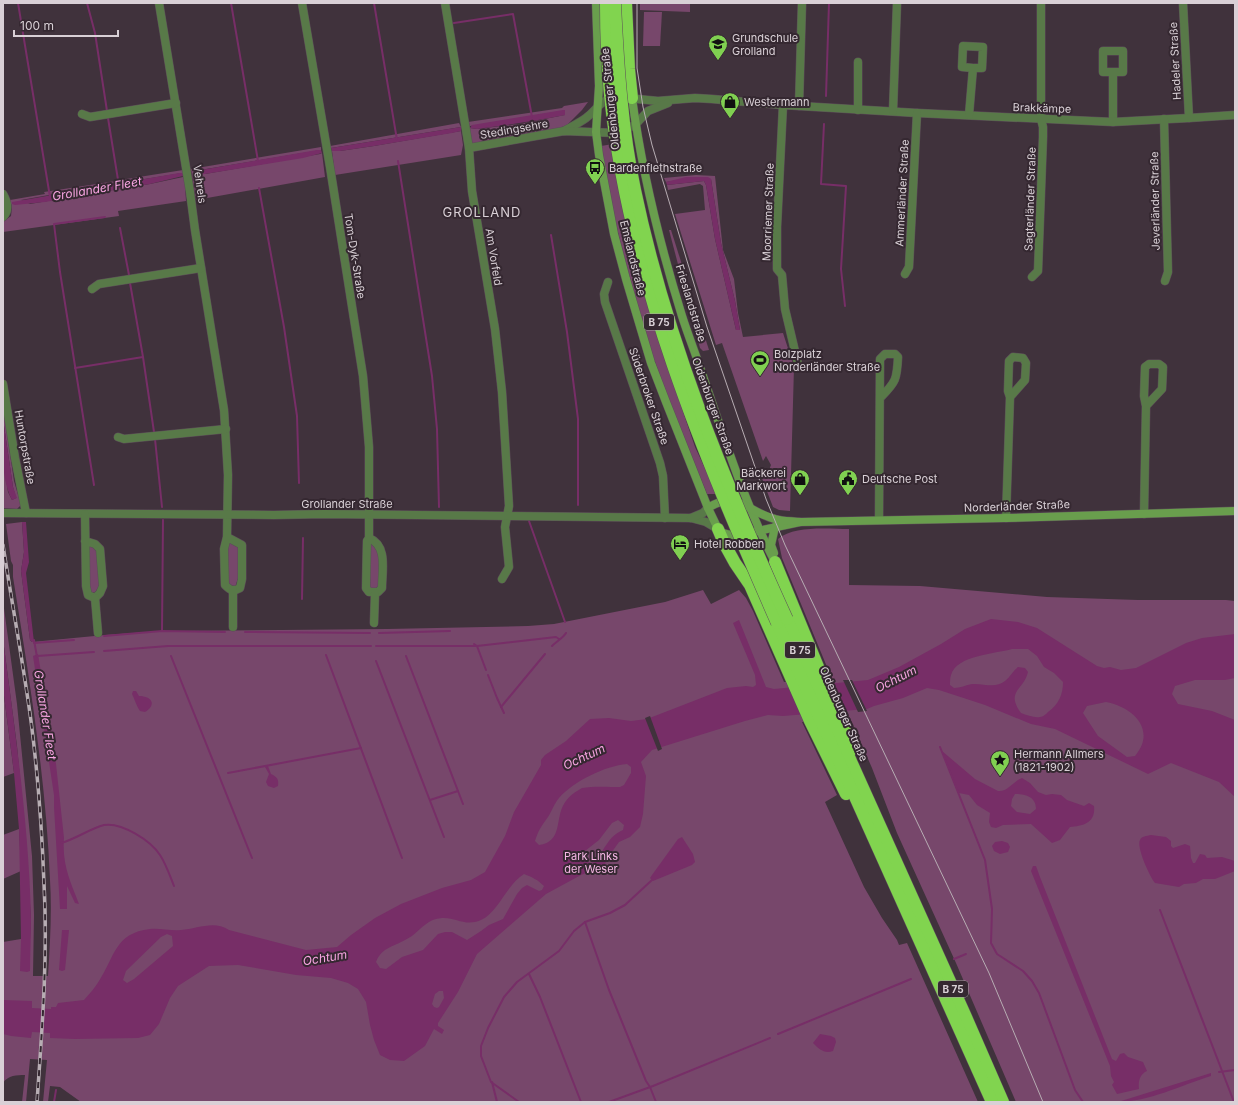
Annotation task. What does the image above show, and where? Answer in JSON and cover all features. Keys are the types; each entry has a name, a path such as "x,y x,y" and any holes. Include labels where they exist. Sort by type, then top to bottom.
{"highway":[{"path":"611,3 629,68 632,98"},
{"name":"Oldenburger Straße","path":"611,3 627,143 635,190 656,275 680,354 707,431 754,546 782,621 861,798 992,1102"},
{"path":"718,529 735,563 808,680 826,719 865,776 861,798"},
{"path":"775,562 808,680"},
{"name":"Oldenburger Straße","path":"861,798 966,1017 1003,1102"}],"street":[{"name":"Vehrels","path":"159,3 190,192 226,429 228,514 227,537 224,549 225,584 229,589 233,590"},
{"name":"Tom-Dyk-Straße","path":"302,3 363,376 369,448 369,538 367,541 366,588 369,592 375,592"},
{"name":"Am Vorfeld","path":"445,3 469,148 472,191 495,330 502,392 509,506 505,527 508,567 502,579"},
{"name":"Emslandstraße","path":"611,3 599,86 596,132 601,171 614,234 651,363 708,508 718,529"},
{"path":"799,106 802,3"},
{"path":"893,111 897,3"},
{"name":"Sagterländer Straße","path":"1032,277 1038,271 1043,132 1041,119 1041,3"},
{"name":"Hadeler Straße","path":"1183,3 1189,118"},
{"path":"858,62 858,110"},
{"path":"969,115 972,68"},
{"path":"1113,72 1113,122"},
{"name":"Stedingsehre","path":"564,132 584,119 598,104 607,99 615,97 632,98"},
{"name":"Brakkämpe","path":"632,98 647,101 674,101 694,98 858,110 1113,122 1235,115"},
{"name":"Frieslandstraße","path":"632,98 639,148 657,224 682,317 739,482 759,530 775,562"},
{"name":"Brakkämpe","path":"596,132 616,133 635,125 648,111 674,101"},
{"path":"82,114 90,117 176,103"},
{"name":"Moorriemer Straße","path":"783,105 777,227 777,269 782,275 785,310 798,364"},
{"name":"Ammerländer Straße","path":"905,274 909,267 917,113"},
{"name":"Jeverländer Straße","path":"1164,119 1168,272 1165,281"},
{"name":"Stedingsehre","path":"469,148 564,132 596,132"},
{"path":"3,194 7,209 6,214 3,217"},
{"path":"92,289 99,284 201,268"},
{"name":"Süderbroker Straße","path":"608,282 604,294 605,302 660,463 663,476 664,518"},
{"path":"878,520 881,397 880,359 885,354 895,354 898,357 898,374 895,382 881,397"},
{"path":"1144,514 1146,406 1144,396 1145,367 1149,364 1159,364 1163,367 1162,389 1146,406"},
{"name":"Huntorpstraße","path":"3,384 26,513"},
{"path":"1006,518 1010,397"},
{"path":"118,437 124,439 226,429"},
{"path":"691,518 703,513 718,502 727,500 750,508"},
{"name":"Norderländer Straße","path":"750,508 774,519 800,522 1006,518 1235,511"},
{"name":"Grollander Straße","path":"3,513 369,514 508,517 691,518 706,522 722,533 735,536 759,530"},
{"path":"84,514 86,586 88,595 95,598"},
{"name":"Norderländer Straße","path":"759,530 800,522"},
{"path":"775,527 771,545 775,562"},
{"path":"227,537 242,545 242,579 240,588 233,590 233,627"},
{"path":"369,538 376,541 382,551 382,588 378,592 375,592 374,623"},
{"path":"85,541 95,544 100,549 103,586 100,593 95,598 98,633"}],"green space":[{"path":"640,3 690,3 690,12 640,10"},
{"path":"644,12 662,12 660,46 643,46"},
{"path":"588,102 564,128 471,144 468,122 562,108 564,106","holes":["565,115 519,124 477,129 470,128 470,126"]},
{"path":"459,123 461,127 331,148 330,146"},
{"path":"461,131 463,145 461,155 335,175 332,151 374,146"},
{"path":"613,144 667,364 695,447 717,494 707,494 660,376 637,307 617,227 601,146"},
{"path":"321,147 321,150 194,171 194,174 205,174 322,153 325,177 196,200 191,169"},
{"path":"183,170 186,201 118,211 119,216 3,232 3,222 11,216 12,207 10,200 45,194 44,192 116,181 116,183 21,200 30,204 150,184 183,177 182,173 120,183 120,180"},
{"path":"696,175 715,176 723,250 734,279 738,313 743,337 783,333 794,367 790,511 779,510 773,507 760,473 769,470 771,465 766,456 763,461 722,343 716,345 675,214 705,210 703,186 700,184 668,190 667,185 704,181 706,185 715,239 736,330 740,330 735,301 721,243 711,179 697,177 666,182 664,178"},
{"path":"669,230 671,230 709,350 703,351 700,348"},
{"path":"3,406 14,481 21,505 17,509 3,508 3,459 8,492 12,500 16,498 3,419"},
{"name":"Park Links der Weser","path":"22,522 24,552 21,571 30,640 32,642 161,631 528,626 554,624 665,602 703,590 711,604 739,590 746,598 753,611 784,682 832,679 782,558 778,539 793,532 822,528 849,529 849,585 920,586 1047,597 1235,601 1235,1102 1016,1102 956,963 897,833 872,768 850,718 802,722 837,795 825,802 864,887 882,918 899,945 907,943 978,1102 81,1102 60,1087 50,1086 48,1102 43,1102 47,1060 30,1059 26,1102 22,1102 25,1075 16,1075 7,1078 3,1083 3,942 30,939 31,919 17,746 3,639 3,601 17,704 32,856 34,915 33,976 48,976 51,892 41,766 6,524"},
{"path":"230,541 239,547 239,576 235,587 228,585 226,549"},
{"path":"371,543 375,543 380,556 380,585 374,588 368,586 369,546"},
{"path":"87,546 95,546 99,556 101,570 100,583 95,592 92,593 88,589"},
{"path":"3,688 14,773 3,777"},
{"path":"19,829 21,871 3,879 3,835"}],"water":[{"path":"565,110 565,115 477,129 470,128 472,125"},
{"path":"461,127 461,131 452,133 374,146 340,151 332,151 331,148"},
{"path":"321,150 322,153 303,158 205,174 194,173 195,171"},
{"path":"182,173 183,176 150,184 45,202 12,204 12,202"},
{"path":"686,177 708,177 711,179 721,243 735,301 740,330 736,330 715,239 706,185 704,181 667,185 666,182"},
{"path":"3,419 13,487 17,498 12,500 8,491 4,471"},
{"path":"22,522 26,522 29,562 26,573 34,642 30,640 21,571 24,552"},
{"name":"Ochtum","path":"991,619 1018,622 1037,628 1097,666 1121,670 1136,668 1186,643 1202,638 1235,634 1235,678 1225,680 1195,680 1175,686 1172,694 1178,704 1212,711 1235,720 1235,797 1219,782 1171,763 1148,774 1055,729 1031,724 985,705 939,690 927,688 903,698 867,709 783,716 768,715 652,750 641,762 646,776 643,814 640,827 630,837 619,842 604,866 581,875 546,894 477,954 458,992 438,1023 438,1026 444,1030 442,1034 434,1029 425,1046 404,1061 390,1060 380,1055 370,1025 366,1002 358,989 348,983 331,978 296,975 238,965 209,966 178,986 170,998 159,1024 150,1035 138,1038 75,1039 50,1038 50,1033 32,1032 31,1038 3,1034 3,1000 32,1001 32,1008 51,1009 51,1007 56,1007 58,1003 84,1000 94,989 117,947 130,935 138,931 150,929 181,930 211,925 306,950 337,947 375,918 401,904 442,888 471,880 485,872 505,836 514,812 541,765 541,760 545,755 566,741 590,719 609,718 631,721 647,719 727,688 746,686 753,687 756,685 755,675 733,623 739,620 766,687 774,689 868,680 899,667 965,629","holes":["1012,649 1028,649 1037,656 1044,667 1054,673 1063,682 1062,691 1058,702 1052,709 1041,717 1021,713 1017,706 1015,695 1026,678 1028,672 1025,668 1018,667 1005,681 997,685 972,684 958,688 954,688 950,685 951,675 955,668 968,659","1106,702 1116,705 1133,714 1143,729 1144,737 1135,756 1127,757 1098,736 1083,713 1087,706","627,764 631,767 631,773 624,785 620,787 582,788 570,796 561,810 557,829 552,839 547,843 539,845 535,841 537,834 559,798 581,780 609,768","618,820 624,825 623,830 610,840 595,862 587,862 585,851 599,840 612,823","524,874 535,879 544,886 542,890 539,891 527,885 522,888 503,919 489,925 467,940 452,932 445,932 438,934 423,950 402,957 386,969 380,968 376,962 385,950 412,936 433,920 442,918 465,922 475,922 481,920 498,905 512,884","167,934 172,936 173,946 134,979 127,983 123,980 126,971 161,937","439,991 443,991 444,998 439,1007 434,1007 432,1004 435,994"]},
{"path":"3,639 21,779 30,884 30,971 27,972 20,971 21,939 19,829 14,773 3,688"},
{"path":"38,654 56,764 64,838 65,864 79,904 75,903 67,886 67,909 60,909 54,795 33,656"},
{"path":"133,691 136,691 139,696 150,699 152,704 151,707 145,712 140,711 132,694"},
{"path":"942,751 975,779 998,791 1005,790 1022,778 1030,783 1038,792 1046,795 1061,795 1067,800 1084,806 1089,803 1094,806 1094,812 1091,820 1080,826 1070,827 1060,840 1052,843 1031,824 1003,825 996,828 991,827 989,822 990,813 977,805 969,795 959,793","holes":["1015,794 1030,797 1036,805 1036,809 1030,814 1017,812 1011,806 1012,799"]},
{"path":"268,766 271,774 278,780 278,786 274,788 268,786 266,782 269,774 265,767"},
{"path":"1151,835 1166,837 1171,841 1171,846 1173,848 1185,844 1190,846 1193,863 1195,863 1200,854 1205,855 1207,858 1222,857 1235,861 1235,871 1215,879 1203,879 1196,883 1184,884 1179,887 1155,883 1144,862 1139,844 1140,840 1144,836"},
{"path":"682,837 693,854 695,862 692,865 653,881 650,878 678,839"},
{"path":"1002,841 1008,843 1010,847 1008,852 1000,854 994,851 992,846 995,842"},
{"path":"1033,866 1036,866 1112,1059 1116,1061 1120,1054 1124,1053 1128,1057 1143,1062 1147,1071 1140,1078 1139,1089 1117,1094 1112,1085 1114,1082 1111,1076 1110,1066 1031,871"},
{"path":"62,930 69,930 65,970 62,971 59,970"},
{"path":"820,1034 835,1038 836,1042 833,1051 824,1051 813,1043"},
{"path":"1211,1073 1211,1076 1153,1096 1118,1102"}],"pier":[{"path":"843,680 852,680 867,711 858,712"},
{"path":"650,716 662,749 658,751 645,718"}],"waterway":[{"path":"18,3 50,197"},
{"path":"87,3 95,33 107,111"},
{"path":"231,3 258,161"},
{"path":"374,3 397,140"},
{"path":"826,96 829,3"},
{"path":"454,23 513,14 532,117"},
{"path":"108,118 119,186"},
{"path":"824,124 821,184 846,186 841,269 845,306"},
{"path":"398,161 432,376 437,429 439,507"},
{"path":"259,188 284,327 297,416 299,483"},
{"path":"94,485 60,272 54,224 105,217"},
{"path":"120,228 129,275"},
{"path":"551,235 567,332 578,419 578,505"},
{"path":"130,283 154,432"},
{"path":"75,368 143,357"},
{"path":"155,439 162,507"},
{"path":"162,631 163,520"},
{"path":"529,521 565,622"},
{"path":"302,599 303,538"},
{"path":"104,636 162,631 225,632"},
{"path":"379,633 450,631"},
{"path":"245,632 370,633"},
{"path":"552,646 566,633"},
{"path":"376,646 477,646 556,637 559,639"},
{"name":"Grollander Fleet","path":"34,640 37,657"},
{"path":"34,643 74,640"},
{"path":"474,644 477,646 486,670"},
{"path":"104,651 168,646 371,646"},
{"path":"37,656 94,652"},
{"path":"501,707 545,654"},
{"path":"326,655 402,858"},
{"path":"171,656 252,858"},
{"path":"406,656 463,804"},
{"path":"376,661 444,837"},
{"path":"488,675 504,713"},
{"path":"940,747 985,860 992,909 991,943 997,954 1023,971 1032,981 1039,993 1075,1090 1083,1102"},
{"path":"228,773 361,748"},
{"path":"430,800 458,791"},
{"path":"61,843 104,825 119,826 127,829 150,844 156,850 164,862 174,886"},
{"path":"519,1102 491,1082 481,1056 481,1046 488,1028 504,997 517,982 559,951 574,931 585,922 610,913 625,905 652,880"},
{"path":"1160,910 1234,1102"},
{"path":"585,922 609,990 656,1102"},
{"path":"954,959 966,954"},
{"path":"529,974 540,997 581,1102"},
{"path":"778,1034 911,979"},
{"path":"609,1102 653,1086 770,1038"},
{"path":"1219,1072 1235,1070"},
{"path":"492,1082 497,1102"},
{"path":"54,1102 56,1090"}],"tram line":[{"path":"637,3 637,68 643,107 652,145 707,327 766,499 785,545 989,973 1043,1102"}],"railway":[{"path":"3,545 31,721 38,782 42,843 45,911 45,966 37,1102"}],"place":[{"name":"Grundschule Grolland","path":"718,61"},
{"name":"Westermann","path":"730,119"},
{"name":"Bardenflethstraße","path":"595,185"},
{"name":"Bolzplatz Norderländer Straße","path":"760,377"},
{"name":"Bäckerei Markwort","path":"800,496"},
{"name":"Deutsche Post","path":"848,496"},
{"name":"Hotel Robben","path":"680,561"},
{"name":"Hermann Allmers (1821-1902)","path":"1000,777"}],"district":[{"name":"GROLLAND","path":"482,212"}]}
